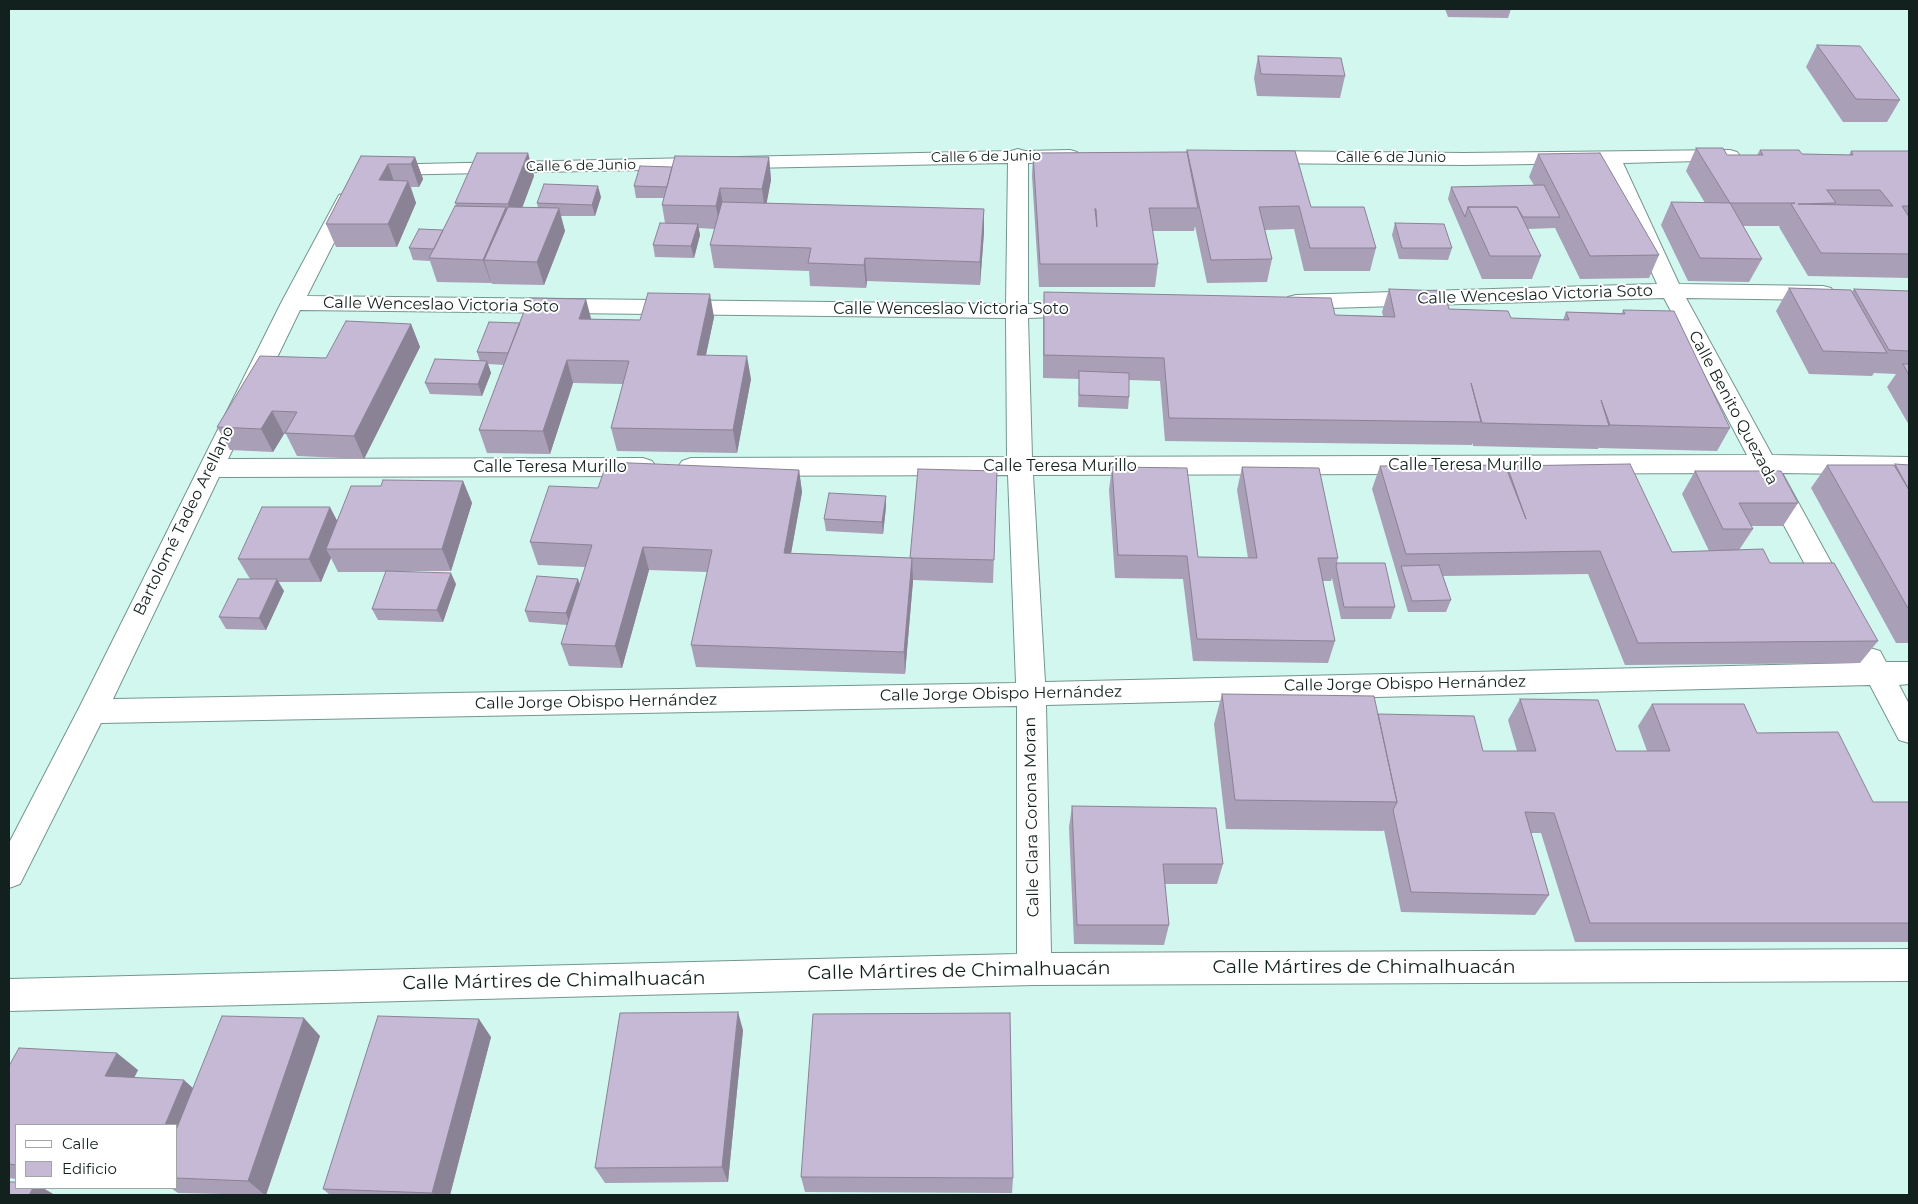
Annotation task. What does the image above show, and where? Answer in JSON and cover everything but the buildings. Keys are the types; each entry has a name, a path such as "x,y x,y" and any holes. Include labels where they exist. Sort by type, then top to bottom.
{"street":[{"name":"Calle 6 de Junio","path":"362,169 564,167 1018,155 1088,156"},
{"name":"Calle Clara Corona Moran","path":"1018,155 1017,311 1020,466 1031,694 1034,968"},
{"name":"Calle 6 de Junio","path":"1236,157 1611,158 1750,156"},
{"name":"Calle Benito Quezada","path":"1611,158 1671,291 1762,464 1844,612"},
{"name":"Bartolomé Tadeo Arellano","path":"9,874 92,711 292,303 362,169"},
{"name":"Calle Wenceslao Victoria Soto","path":"1274,303 1671,291 1840,294"},
{"name":"Calle Wenceslao Victoria Soto","path":"292,303 1017,311 1106,308"},
{"name":"Calle Teresa Murillo","path":"210,468 1762,464 1909,466"},
{"path":"1858,638 1909,731"},
{"name":"Calle Jorge Obispo Hernández","path":"92,711 1031,694 1877,672 1909,673"},
{"name":"Calle Mártires de Chimalhuacán","path":"9,995 1034,968 1909,965"}]}
